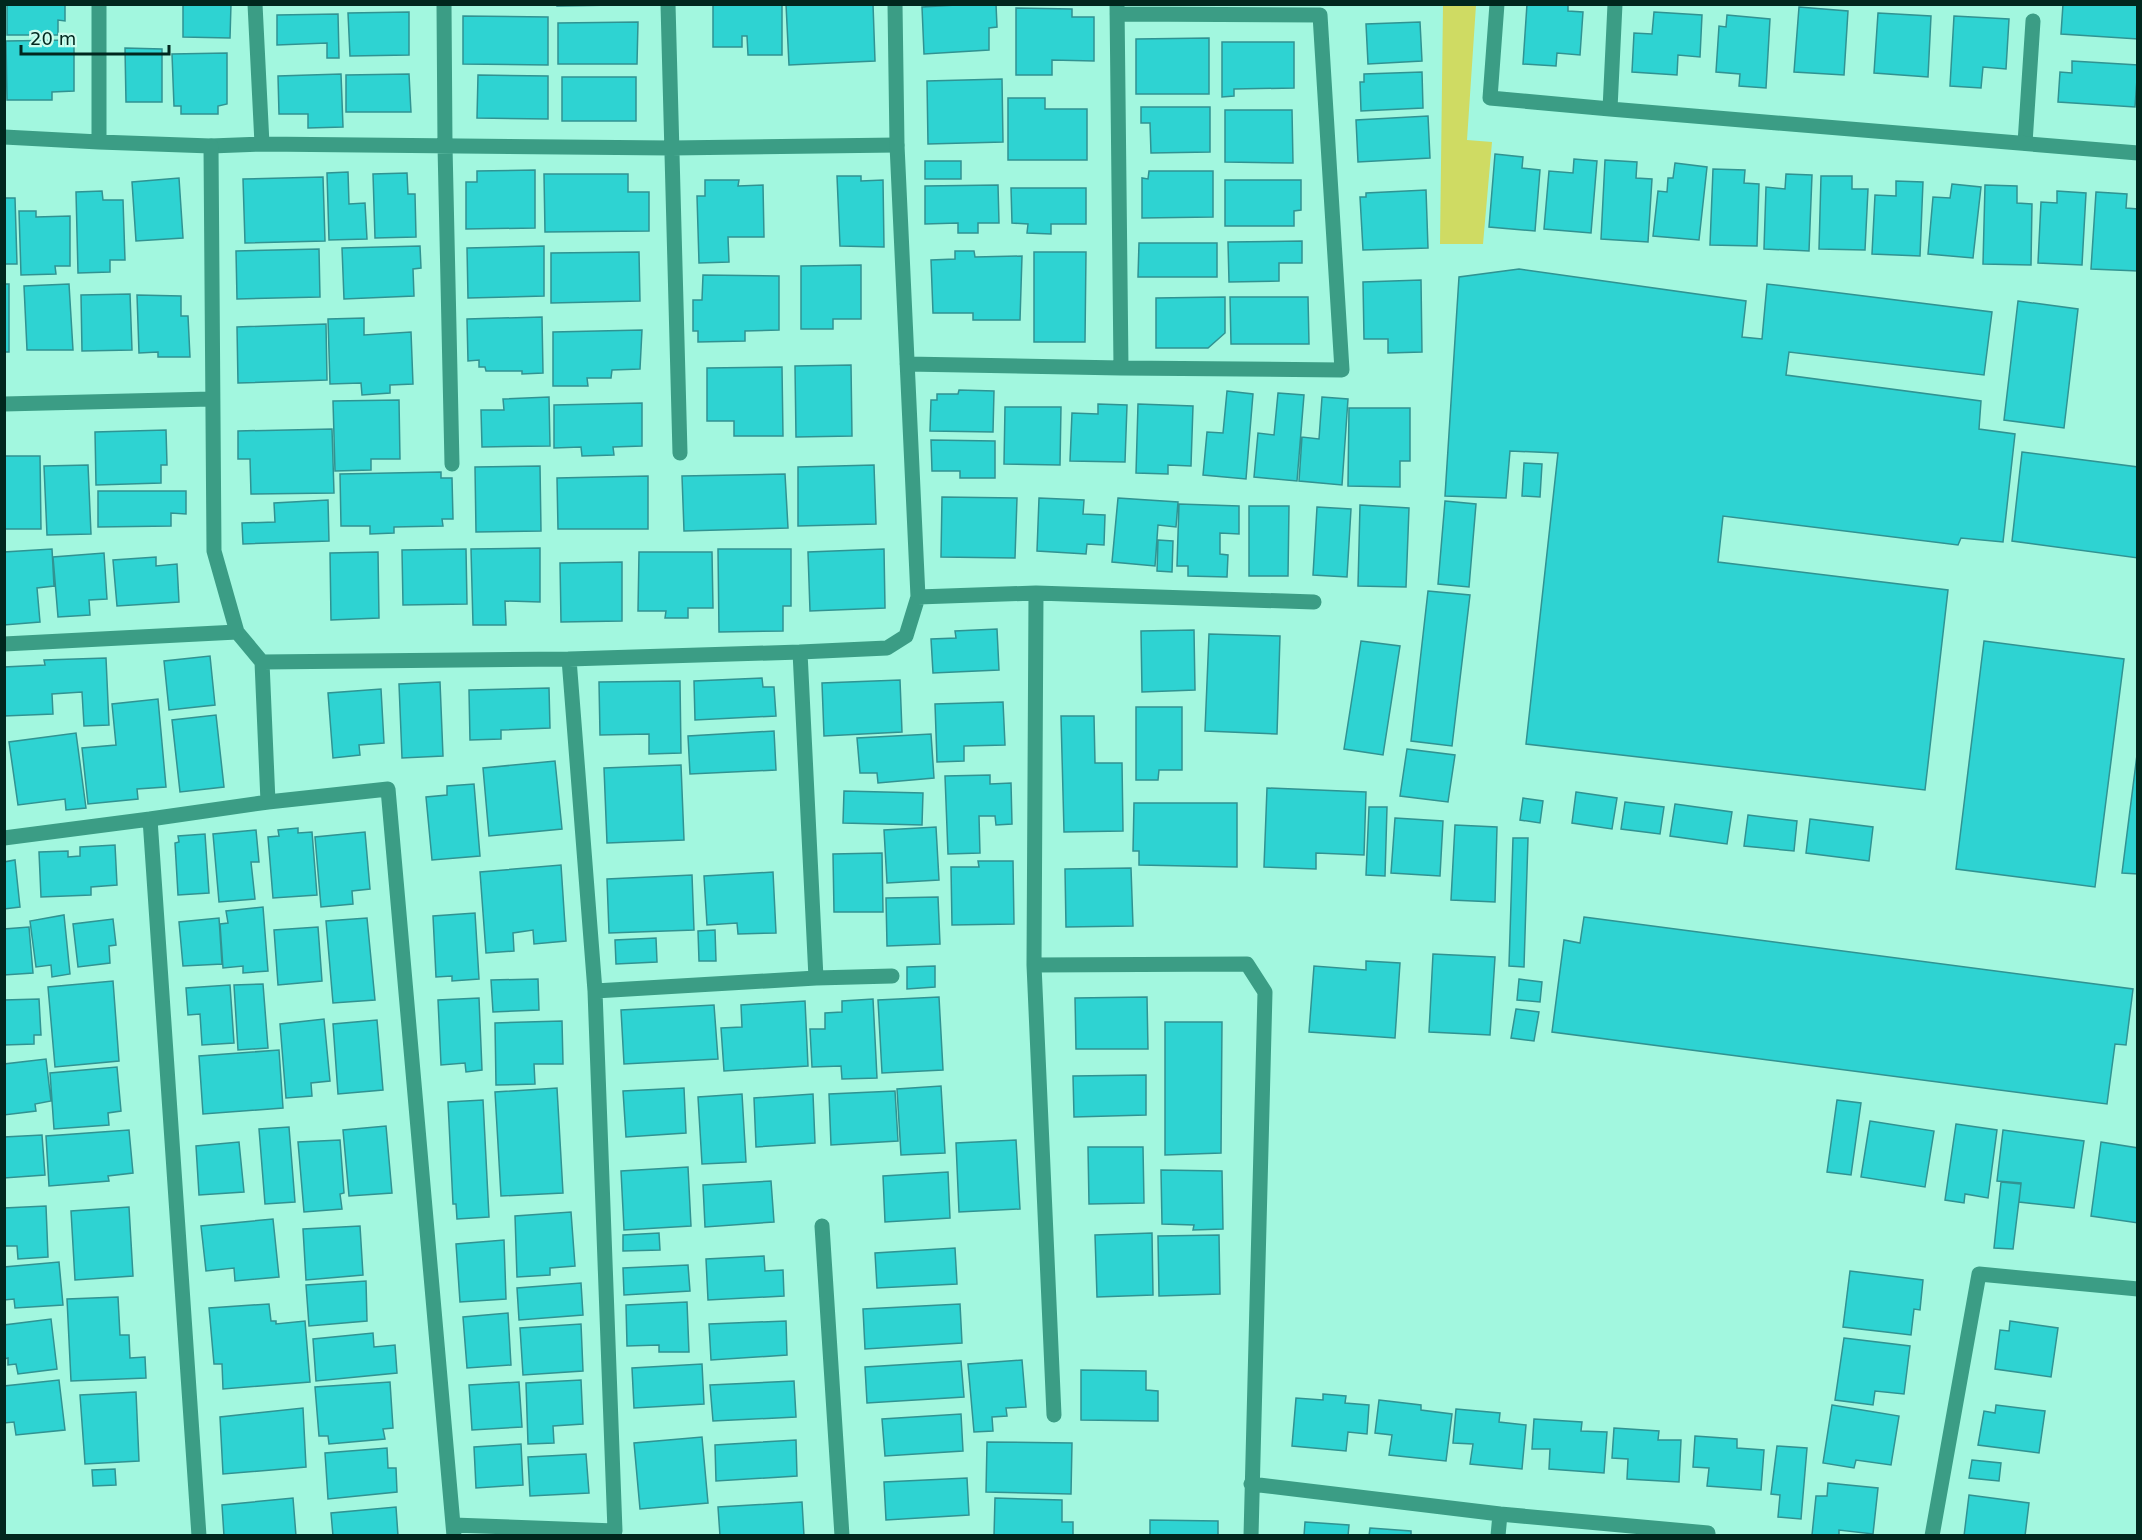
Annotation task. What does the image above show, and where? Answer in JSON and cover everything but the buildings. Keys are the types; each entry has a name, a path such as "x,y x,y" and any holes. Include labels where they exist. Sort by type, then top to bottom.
{"street":[{"path":"99,4 99,142"},
{"path":"255,4 262,144"},
{"path":"444,4 452,464"},
{"path":"668,4 680,453"},
{"path":"262,662 569,659 800,652 886,648 906,636 918,597 897,145 895,4"},
{"path":"1497,4 1490,98 2138,153"},
{"path":"1610,109 1615,4"},
{"path":"907,364 1121,368 1342,370 1320,15 1117,9 1121,368"},
{"path":"2025,143 2033,21"},
{"path":"4,137 211,146 262,144 671,148 897,145"},
{"path":"211,146 214,551 237,632 262,662 268,802"},
{"path":"4,404 212,399"},
{"path":"918,597 1036,593 1314,602"},
{"path":"1036,593 1034,964 1054,1415"},
{"path":"4,644 237,632"},
{"path":"800,652 816,978"},
{"path":"4,838 268,802 388,789 454,1530 615,1531 595,991 569,659"},
{"path":"150,819 199,1536"},
{"path":"1034,964 1247,964 1265,992 1251,1536"},
{"path":"595,991 816,978 892,976"},
{"path":"822,1226 842,1536"},
{"path":"1932,1536 1979,1274 2138,1289"},
{"path":"1251,1484 1500,1514 1708,1533 1708,1536"},
{"path":"1498,1536 1500,1514"}],"green space":[{"path":"1443,5 1476,5 1467,140 1492,142 1483,244 1440,244"}]}
